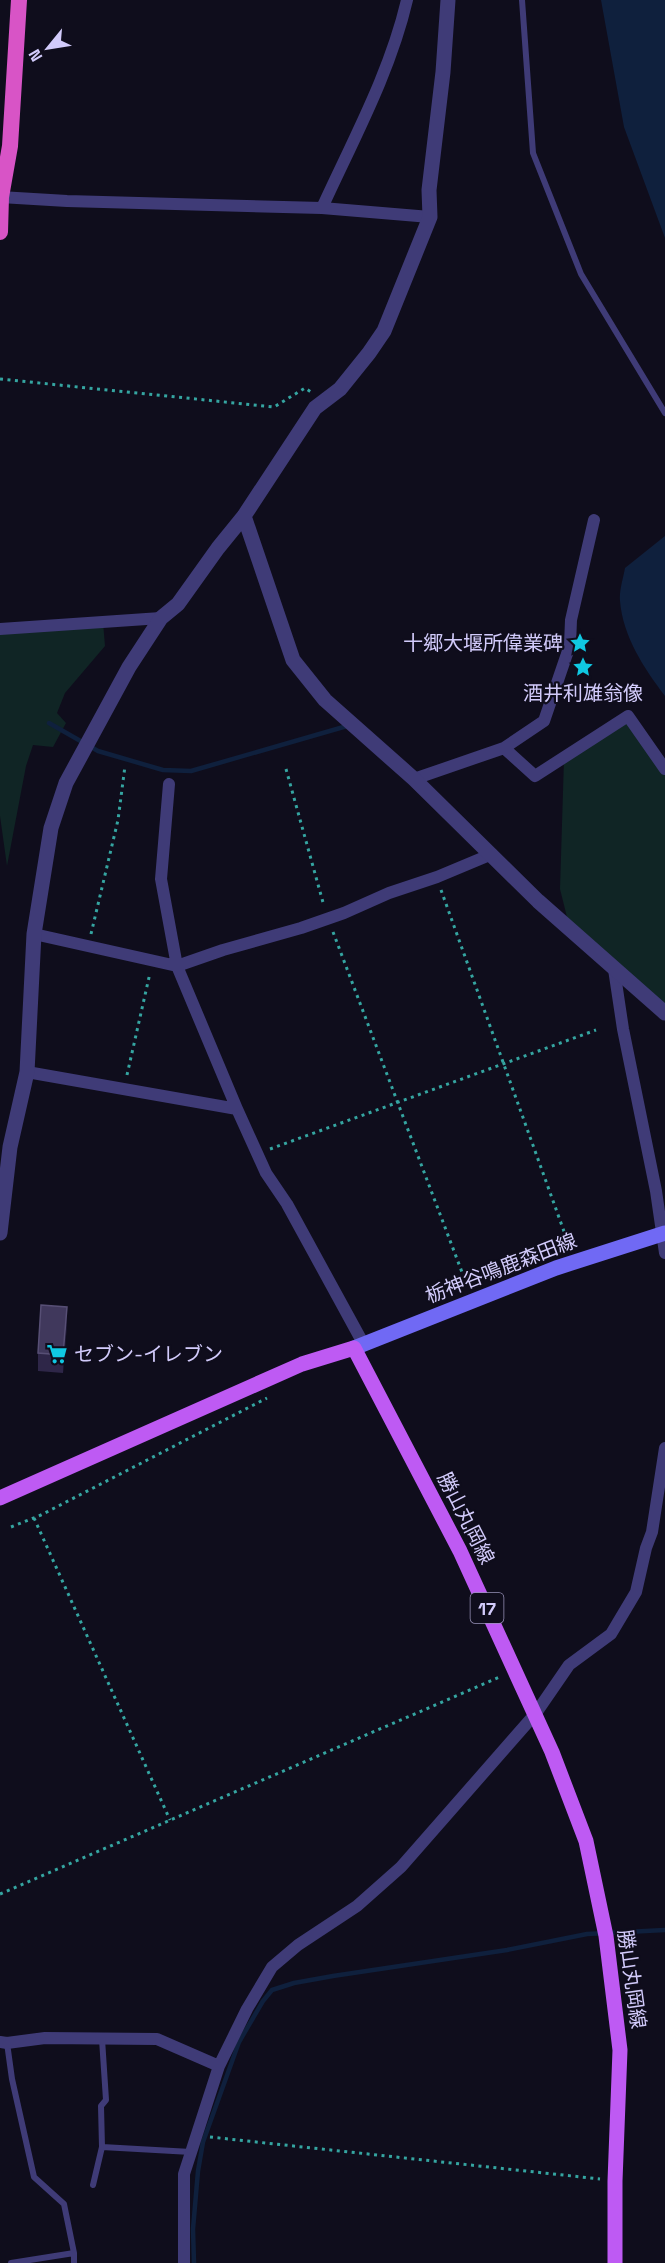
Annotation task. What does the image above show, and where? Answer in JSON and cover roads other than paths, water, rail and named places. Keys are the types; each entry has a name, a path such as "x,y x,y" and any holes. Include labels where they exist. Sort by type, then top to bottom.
{"highway":[{"path":"0,232 0,197 10,146 19,0"}],"main road":[{"name":"栃神谷鳴鹿森田線","path":"358,1346 575,1261 663,1234"},
{"path":"0,1498 302,1364 358,1346"},
{"name":"勝山丸岡線","path":"358,1346 516,1669 536,1713 586,1841 606,1936 620,2050 615,2181 615,2263"}],"street":[{"path":"322,208 377,87 399,32 407,0"},
{"path":"0,1233 10,1147 27,1072 34,933 51,828 66,783 129,668 161,618 178,604 244,516 315,408 340,389 384,331 430,217 429,190 448,25 448,0"},
{"path":"0,197 322,208 430,217"},
{"path":"244,516 293,660 326,700 414,779 538,901 665,1013"},
{"path":"414,779 504,748 544,721 570,645 571,620 594,520"},
{"path":"0,629 161,618"},
{"path":"504,748 535,776 628,716 665,769"},
{"path":"169,784 161,879 177,966 257,1154 358,1346"},
{"path":"34,933 177,966 328,918 492,854"},
{"path":"614,969 623,1029 656,1191 665,1253"},
{"path":"27,1072 237,1109"},
{"path":"184,2263 184,2174 219,2066 247,2009 272,1967 298,1945 357,1906 401,1867 536,1713 569,1665 611,1634 636,1592 652,1532 665,1448"},
{"path":"4,2042 45,2038 157,2038 219,2066"}],"lane":[{"path":"522,0 533,153 582,274 665,413"},
{"path":"93,2186 102,2147 101,2106 106,2100 102,2038"},
{"path":"4,2042 34,2176 64,2204 74,2263"},
{"path":"102,2147 191,2152"},
{"path":"11,2263 74,2253"}],"water":[{"path":"601,0 665,0 665,238 624,127"},
{"path":"665,536 665,696 642,663 630,639 625,627 620,597 625,568"}],"waterway":[{"path":"49,723 98,751 163,770 191,771 347,726"},
{"path":"194,2263 193,2229 203,2142 239,2042 272,1990 294,1983 333,1976 507,1950 587,1934 665,1930"}],"place":[{"name":"十郷大堰所偉業碑","path":"580,643"},
{"name":"酒井利雄翁像","path":"583,667"},
{"name":"セブン-イレブン","path":"57,1354"}]}
